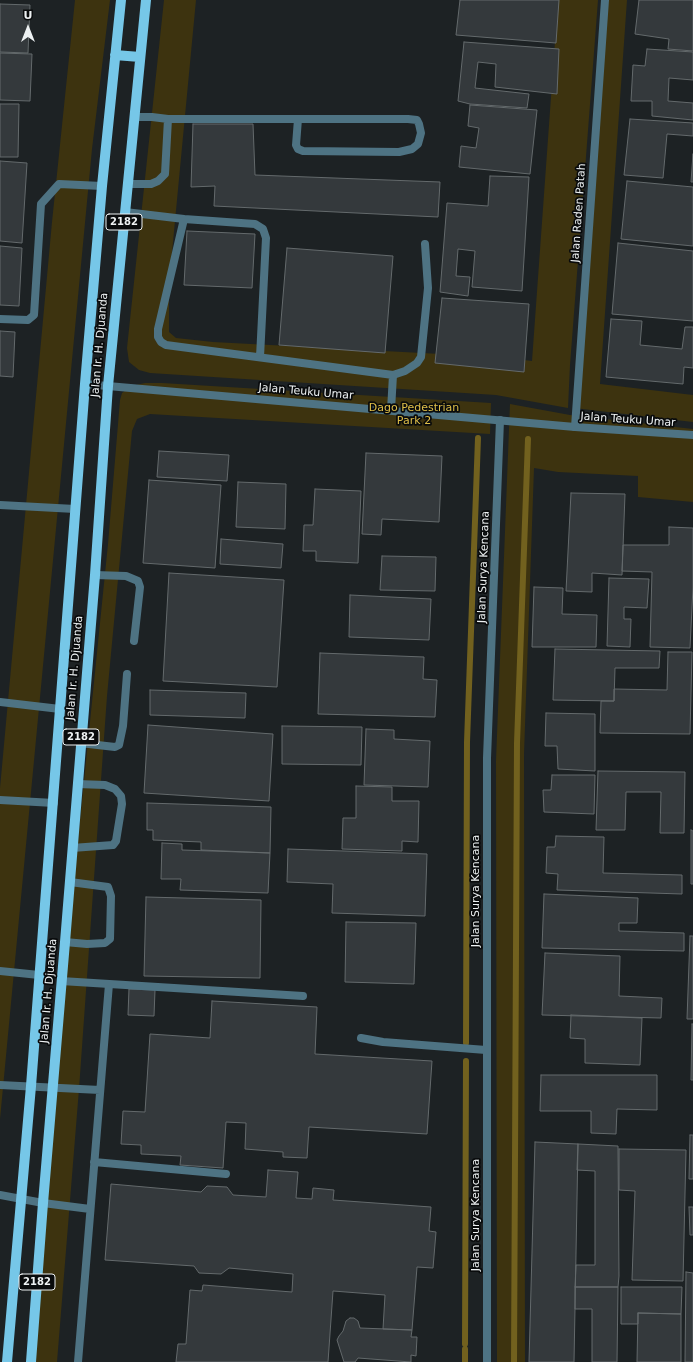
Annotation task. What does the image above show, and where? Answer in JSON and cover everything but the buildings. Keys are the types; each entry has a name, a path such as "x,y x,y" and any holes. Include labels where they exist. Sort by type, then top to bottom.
{"main road":[{"name":"Jalan Ir. H. Djuanda","path":"7,1362 54,802 85,384 102,186 121,0"},
{"name":"Jalan Ir. H. Djuanda","path":"31,1362 80,743 95,575 108,386 146,0"},
{"path":"115,55 140,57"}],"street":[{"name":"Jalan Raden Patah","path":"575,427 605,0"},
{"path":"134,117 168,119 298,119 408,119 417,120 420,124 421,133 418,144 412,149 399,152 303,151 298,149 296,145 298,119"},
{"path":"128,184 151,184 158,181 165,174 168,119"},
{"path":"0,319 28,320 34,315 41,204 59,184 102,186"},
{"path":"125,212 184,219 255,224 263,229 266,238 260,357"},
{"path":"184,219 158,329 158,337 161,342 166,345 393,375 405,371 417,363 420,357 428,288 425,244"},
{"path":"391,410 393,375"},
{"name":"Jalan Teuku Umar","path":"85,384 575,427 693,435"},
{"name":"Jalan Surya Kencana","path":"487,1362 487,758 500,420"},
{"path":"0,505 75,509"},
{"path":"95,575 126,576 138,581 140,587 134,641"},
{"path":"80,743 115,747 119,745 123,726 127,674"},
{"path":"0,702 60,709"},
{"path":"72,848 113,845 116,841 122,804 121,796 115,788 98,784 77,784"},
{"path":"0,800 54,802"},
{"path":"65,942 87,944 105,943 110,939 111,896 108,888 70,882"},
{"path":"0,971 39,975"},
{"path":"61,981 303,996"},
{"path":"78,1362 109,984"},
{"path":"361,1038 383,1042 486,1050"},
{"path":"0,1085 100,1090"},
{"path":"94,1162 226,1174"},
{"path":"0,1195 90,1209"}],"green space":[{"path":"75,0 110,0 92,149 0,1119 0,788 52,222"},
{"path":"164,0 196,0 169,284 169,332 176,338 213,342 498,357 532,361 558,0 598,0 568,408 496,395 150,373 139,370 129,362 127,348"},
{"path":"605,0 627,0 600,384 693,395 693,422 574,408"},
{"name":"Dago Pedestrian Park 2","path":"145,383 491,403 490,434 150,414 137,419 132,431 107,696 79,1089 57,1362 33,1362 77,850 108,544 120,400 122,393 131,386"},
{"path":"510,404 570,415 693,429 693,502 638,497 638,476 558,472 534,468 524,754 525,1362 497,1362 496,761"}],"waterway":[{"path":"466,1043 467,742 478,438"},
{"path":"514,1362 517,743 528,439"},
{"path":"465,1344 466,1061"},
{"path":"465,1349 465,1362"}]}
